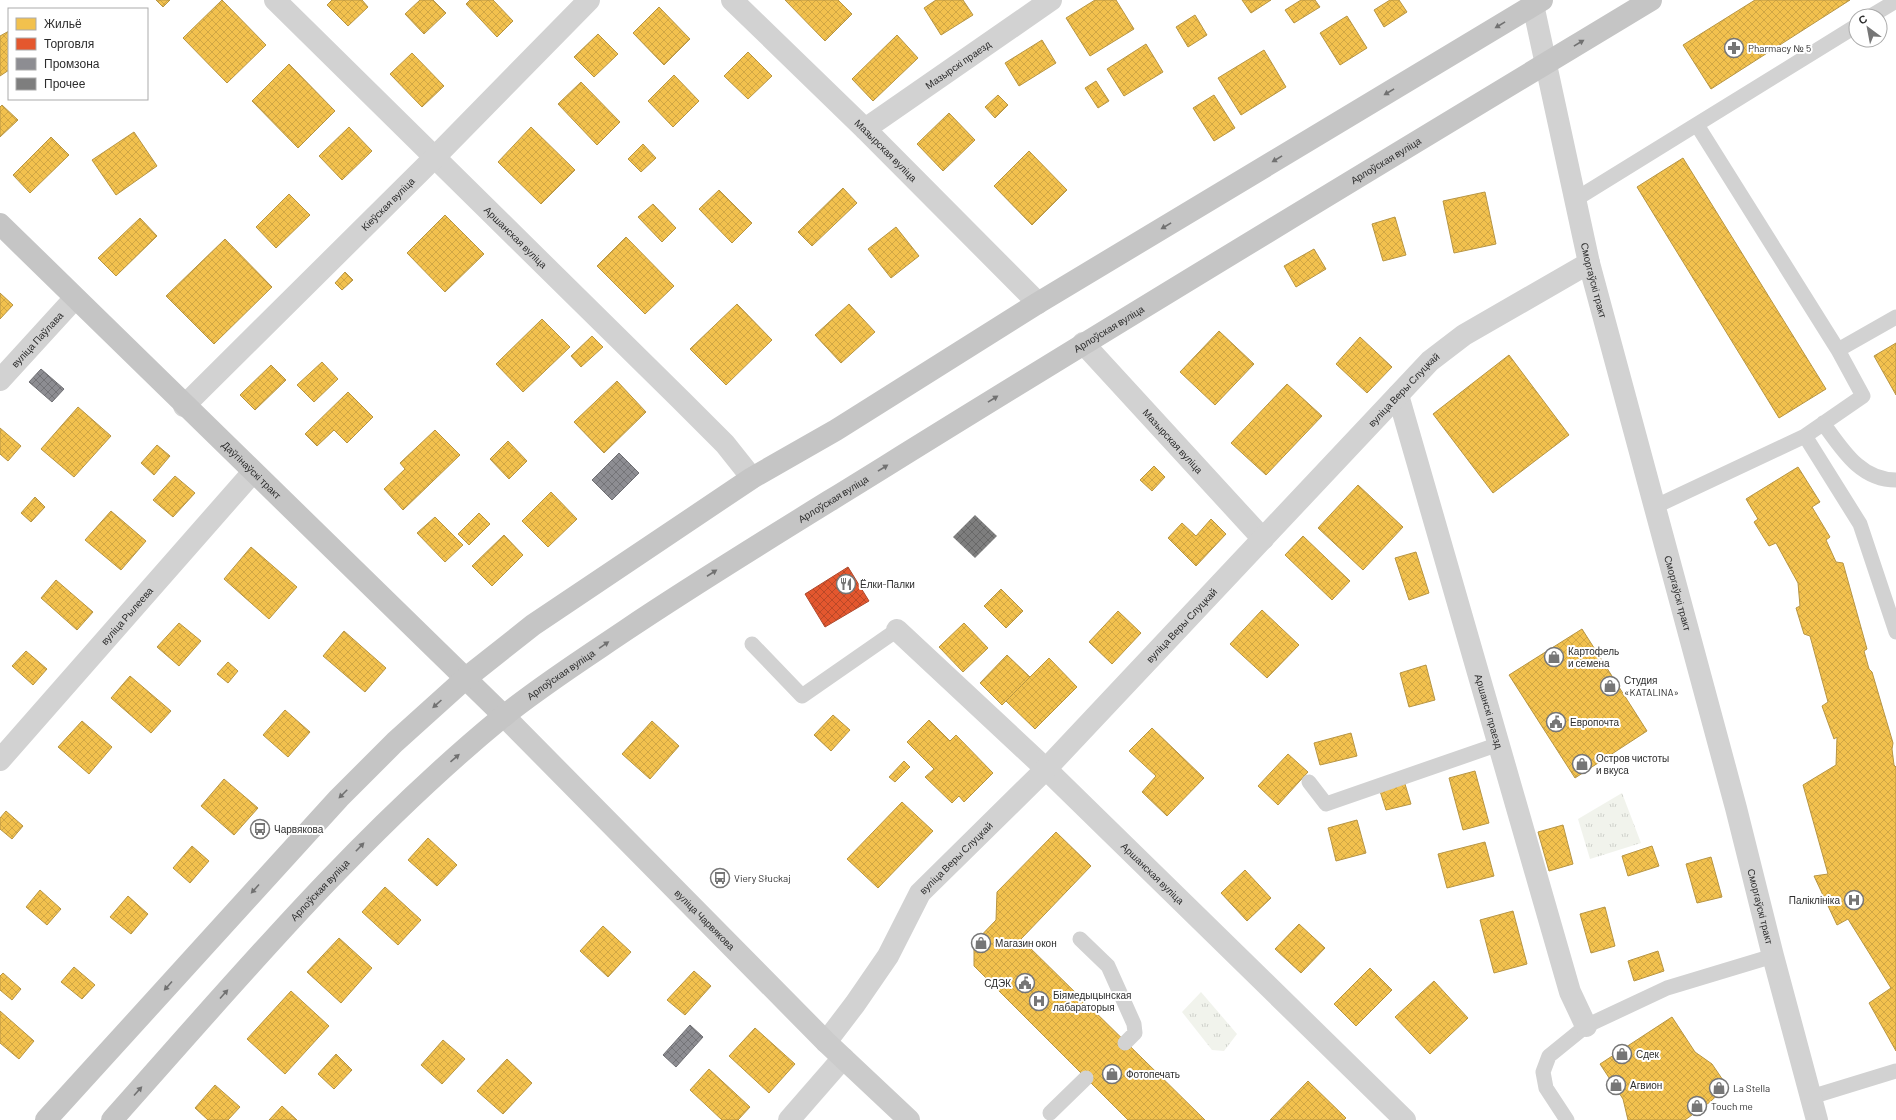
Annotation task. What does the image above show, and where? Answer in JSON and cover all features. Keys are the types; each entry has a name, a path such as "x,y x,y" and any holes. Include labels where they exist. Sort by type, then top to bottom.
{"main road":[{"name":"Арлоўская вуліца","path":"112,1120 308,900 429,779 504,716 570,667 717,570 1083,343 1651,0"},
{"path":"46,1120 339,798 396,742 466,678 533,625 752,478 836,430 1038,303 1536,2"},
{"name":"Даўгінаўскі тракт","path":"0,224 184,406 504,716"},
{"name":"вуліца Чарвякова","path":"504,716 826,1042 909,1120"}],"street":[{"name":"Аршанская вуліца","path":"275,0 725,444 752,478"},
{"name":"Кіеўская вуліца","path":"184,406 434,158 589,0"},
{"name":"Мазырская вуліца","path":"732,0 865,129 1038,303"},
{"name":"Мазырскі праезд","path":"865,129 1051,0"},
{"name":"Сморгаўскі тракт","path":"1536,2 1546,64 1589,263 1736,808 1773,956 1817,1120"},
{"name":"вуліца Веры Слуцкай","path":"826,1042 855,1004 888,956 920,893 1046,769 1430,361 1464,335 1589,263"},
{"name":"вуліца Паўлава","path":"0,380 75,298"},
{"name":"Мазырская вуліца","path":"1083,343 1263,538"},
{"name":"Аршанскі праезд","path":"1398,394 1570,992 1586,1026"},
{"name":"вуліца Рылеева","path":"0,760 253,472"},
{"name":"Аршанская вуліца","path":"897,630 1046,769 1405,1120"},
{"path":"789,1120 843,1058"}],"lane":[{"path":"1884,8 1896,1"},
{"path":"1576,199 1848,31"},
{"path":"1654,507 1805,436 1863,396 1838,350 1697,125"},
{"path":"1838,350 1896,317"},
{"path":"1823,423 1854,464 1870,474 1896,480"},
{"path":"1805,436 1860,524 1896,632"},
{"path":"752,644 802,696 897,630"},
{"path":"1309,782 1326,804 1498,744"},
{"path":"1080,939 1108,966 1134,1024 1136,1033 1125,1043"},
{"path":"1567,1120 1546,1088 1543,1072 1549,1056 1586,1026 1667,988 1773,956"},
{"path":"1811,1097 1896,1071"},
{"path":"1050,1113 1086,1078"}],"green space":[{"path":"1622,793 1641,843 1590,859 1578,819"},
{"path":"1201,992 1237,1034 1224,1051 1212,1050 1182,1012"}],"building: Жильё":[{"path":"156,0 170,0 163,7"},
{"path":"222,0 266,45 227,83 183,38"},
{"path":"332,0 362,0 368,7 348,26 327,5"},
{"path":"420,0 433,0 446,13 424,34 405,14"},
{"path":"470,0 493,0 513,21 497,37 466,4"},
{"path":"785,0 838,0 852,14 825,41"},
{"path":"936,0 963,0 973,15 941,35 924,8"},
{"path":"1095,0 1116,0 1134,29 1090,56 1066,18"},
{"path":"1242,0 1271,0 1251,13"},
{"path":"1301,0 1315,0 1320,7 1294,23 1285,10"},
{"path":"1390,0 1399,0 1407,12 1384,27 1374,10"},
{"path":"1755,0 1850,0 1711,89 1683,45"},
{"path":"659,7 690,39 664,65 633,33"},
{"path":"1195,15 1207,35 1188,47 1176,27"},
{"path":"1347,16 1367,48 1340,65 1320,33"},
{"path":"8,32 8,71 0,76 0,36"},
{"path":"598,34 618,54 594,77 574,57"},
{"path":"897,35 918,58 873,101 852,79"},
{"path":"1042,40 1056,63 1019,86 1005,63"},
{"path":"1146,44 1163,72 1124,96 1107,69"},
{"path":"1264,50 1286,87 1241,115 1218,78"},
{"path":"748,52 772,76 748,99 724,76"},
{"path":"412,53 444,86 422,107 390,74"},
{"path":"289,64 335,111 298,148 252,101"},
{"path":"674,75 699,101 673,127 648,101"},
{"path":"1096,81 1109,101 1098,108 1085,88"},
{"path":"581,82 620,122 597,145 558,104"},
{"path":"998,95 1008,105 995,118 985,107"},
{"path":"1214,95 1235,128 1214,141 1193,108"},
{"path":"2,105 18,120 0,137 0,107"},
{"path":"949,113 975,140 943,171 917,144"},
{"path":"349,127 372,151 342,180 319,156"},
{"path":"531,127 575,170 541,204 498,162"},
{"path":"134,132 157,166 116,195 92,160"},
{"path":"51,137 69,155 30,193 13,175"},
{"path":"643,144 656,158 641,172 628,159"},
{"path":"1029,151 1067,190 1032,225 994,186"},
{"path":"1683,158 1826,389 1779,418 1637,187"},
{"path":"843,188 857,203 812,246 798,232"},
{"path":"719,190 752,223 732,243 699,209"},
{"path":"1485,192 1496,244 1454,253 1443,201"},
{"path":"289,194 310,215 276,248 256,227"},
{"path":"653,204 676,228 662,242 638,217"},
{"path":"445,215 484,254 445,292 407,253"},
{"path":"1395,217 1406,255 1383,261 1372,224"},
{"path":"140,218 157,236 116,276 98,258"},
{"path":"896,227 919,256 891,278 868,249"},
{"path":"626,237 674,286 645,314 597,266"},
{"path":"225,239 272,287 214,344 166,296"},
{"path":"1314,249 1326,269 1296,287 1284,266"},
{"path":"345,272 353,280 342,290 335,283"},
{"path":"0,293 13,305 0,319"},
{"path":"737,304 772,340 726,385 690,349"},
{"path":"849,304 875,332 841,363 815,335"},
{"path":"542,319 570,347 523,392 496,364"},
{"path":"1219,331 1254,364 1215,405 1180,372"},
{"path":"592,336 603,347 581,367 571,356"},
{"path":"1360,337 1392,367 1367,393 1336,364"},
{"path":"1896,343 1896,395 1874,356"},
{"path":"1509,355 1569,435 1493,493 1433,414"},
{"path":"322,362 338,379 314,402 297,385"},
{"path":"271,365 286,380 255,410 240,395"},
{"path":"617,381 646,412 604,453 574,422"},
{"path":"1287,384 1322,416 1266,475 1231,443"},
{"path":"348,392 373,417 347,443 334,430 317,446 305,434"},
{"path":"78,407 111,436 74,477 41,449"},
{"path":"0,428 21,446 8,461 0,454"},
{"path":"435,430 460,455 403,510 384,489 405,469 400,463"},
{"path":"508,441 527,461 509,479 490,459"},
{"path":"157,445 170,456 154,475 141,463"},
{"path":"1154,466 1165,477 1152,491 1140,480"},
{"path":"1798,467 1820,502 1812,507 1830,537 1826,540 1836,562 1843,563 1867,649 1864,651 1869,669 1872,672 1893,743 1892,749 1894,765 1896,767 1896,1051 1869,1003 1891,988 1848,919 1837,925 1814,876 1828,874 1803,785 1836,765 1837,737 1834,739 1822,706 1828,702 1810,636 1804,634 1796,608 1800,606 1798,583 1776,543 1769,546 1754,522 1758,519 1746,499"},
{"path":"175,476 195,493 173,517 153,500"},
{"path":"1358,485 1403,527 1363,570 1318,528"},
{"path":"551,492 577,519 548,547 522,521"},
{"path":"35,497 45,507 31,522 21,513"},
{"path":"111,511 146,541 121,570 85,540"},
{"path":"479,513 490,524 469,545 458,534"},
{"path":"435,517 463,545 445,562 417,533"},
{"path":"1211,519 1226,534 1196,566 1168,538 1182,523 1196,536"},
{"path":"504,535 523,555 492,586 472,566"},
{"path":"1303,536 1350,581 1332,600 1285,555"},
{"path":"251,547 297,587 269,619 224,579"},
{"path":"1416,552 1429,593 1409,600 1395,558"},
{"path":"56,580 93,612 77,630 41,598"},
{"path":"1001,589 1023,611 1006,628 984,606"},
{"path":"1262,610 1299,645 1267,678 1230,644"},
{"path":"1118,611 1141,633 1112,664 1089,642"},
{"path":"179,623 201,641 179,666 157,647"},
{"path":"964,623 988,648 963,672 939,647"},
{"path":"1582,629 1647,731 1575,778 1509,675"},
{"path":"344,631 386,668 365,692 323,656"},
{"path":"26,651 47,669 33,685 12,666"},
{"path":"1007,655 1030,677 1002,705 980,683"},
{"path":"1049,658 1077,687 1035,729 1006,701"},
{"path":"228,662 238,671 228,683 217,674"},
{"path":"1426,665 1435,700 1409,707 1400,673"},
{"path":"130,676 171,711 151,733 111,698"},
{"path":"285,710 310,732 288,757 263,735"},
{"path":"833,715 850,730 831,751 814,735"},
{"path":"929,720 950,741 956,735 993,773 964,802 959,796 952,803 925,777 934,769 907,742"},
{"path":"82,721 112,747 89,774 58,747"},
{"path":"652,721 679,746 650,779 622,754"},
{"path":"1152,728 1204,778 1167,816 1142,792 1156,776 1129,751"},
{"path":"1351,733 1357,756 1320,765 1314,743"},
{"path":"1288,754 1308,772 1278,805 1258,786"},
{"path":"904,761 910,767 895,782 889,777"},
{"path":"1475,771 1489,823 1463,830 1449,778"},
{"path":"224,779 258,808 234,835 201,806"},
{"path":"1405,784 1411,804 1386,810 1380,791"},
{"path":"902,802 933,831 878,888 847,859"},
{"path":"6,811 23,826 12,839 0,829 0,818"},
{"path":"1357,820 1366,853 1336,861 1328,828"},
{"path":"1563,825 1573,864 1549,871 1538,832"},
{"path":"1056,832 1091,866 1021,939 1205,1120 1128,1120 974,966 974,943 996,920 997,892"},
{"path":"428,838 457,865 437,886 408,860"},
{"path":"1485,842 1494,876 1447,888 1438,854"},
{"path":"192,846 209,861 190,883 173,868"},
{"path":"1652,846 1659,866 1628,876 1622,856"},
{"path":"1711,857 1722,897 1697,903 1686,864"},
{"path":"1245,870 1271,898 1247,921 1221,893"},
{"path":"385,887 421,920 398,945 362,912"},
{"path":"40,890 61,909 47,925 26,907"},
{"path":"128,896 148,914 131,934 110,917"},
{"path":"1605,907 1615,946 1591,953 1580,914"},
{"path":"1513,911 1527,964 1494,973 1480,920"},
{"path":"1299,924 1325,948 1301,973 1275,949"},
{"path":"603,926 631,952 608,977 580,951"},
{"path":"339,938 372,968 341,1003 307,972"},
{"path":"1658,951 1664,971 1634,981 1628,961"},
{"path":"74,967 95,985 82,999 61,982"},
{"path":"1370,968 1392,990 1356,1026 1334,1004"},
{"path":"694,971 711,986 685,1015 667,1000"},
{"path":"3,973 21,989 12,1000 0,990 0,976"},
{"path":"1434,981 1468,1018 1430,1054 1395,1017"},
{"path":"291,991 329,1026 285,1074 247,1039"},
{"path":"0,1011 34,1041 19,1059 0,1043"},
{"path":"1672,1017 1695,1052 1712,1064 1727,1086 1710,1102 1685,1120 1628,1120 1623,1099 1600,1064"},
{"path":"755,1028 795,1064 769,1093 729,1056"},
{"path":"443,1040 465,1059 442,1084 421,1065"},
{"path":"336,1054 352,1070 334,1089 318,1074"},
{"path":"507,1059 532,1083 503,1114 477,1091"},
{"path":"709,1069 750,1107 738,1120 722,1120 690,1090"},
{"path":"1308,1081 1346,1118 1344,1120 1270,1120"},
{"path":"215,1085 240,1107 228,1120 208,1120 195,1108"},
{"path":"282,1106 297,1120 269,1120"}],"building: Торговля":[{"path":"848,567 869,601 825,627 805,594"}],"building: Промзона":[{"path":"41,369 64,389 52,402 29,382"},
{"path":"619,453 639,473 612,500 592,480"},
{"path":"690,1025 703,1037 676,1067 663,1055"}],"building: Прочее":[{"path":"975,515 997,536 975,558 953,537"}],"place":[{"name":"Pharmacy № 5","path":"1734,48"},
{"name":"Ёлки-Палки","path":"846,584"},
{"name":"Картофель и семена","path":"1554,657"},
{"name":"Студия «KATALINA»","path":"1610,686"},
{"name":"Европочта","path":"1556,722"},
{"name":"Остров чистоты и вкуса","path":"1582,764"},
{"name":"Чарвякова","path":"260,829"},
{"name":"Viery Słuckaj","path":"720,878"},
{"name":"Паліклініка","path":"1854,900"},
{"name":"Магазин окон","path":"981,943"},
{"name":"СДЭК","path":"1025,983"},
{"name":"Біямедыцынская лабараторыя","path":"1039,1001"},
{"name":"Сдек","path":"1622,1054"},
{"name":"Фотопечать","path":"1112,1074"},
{"name":"Агвион","path":"1616,1085"},
{"name":"La Stella","path":"1719,1088"},
{"name":"Touch me","path":"1697,1106"}]}
